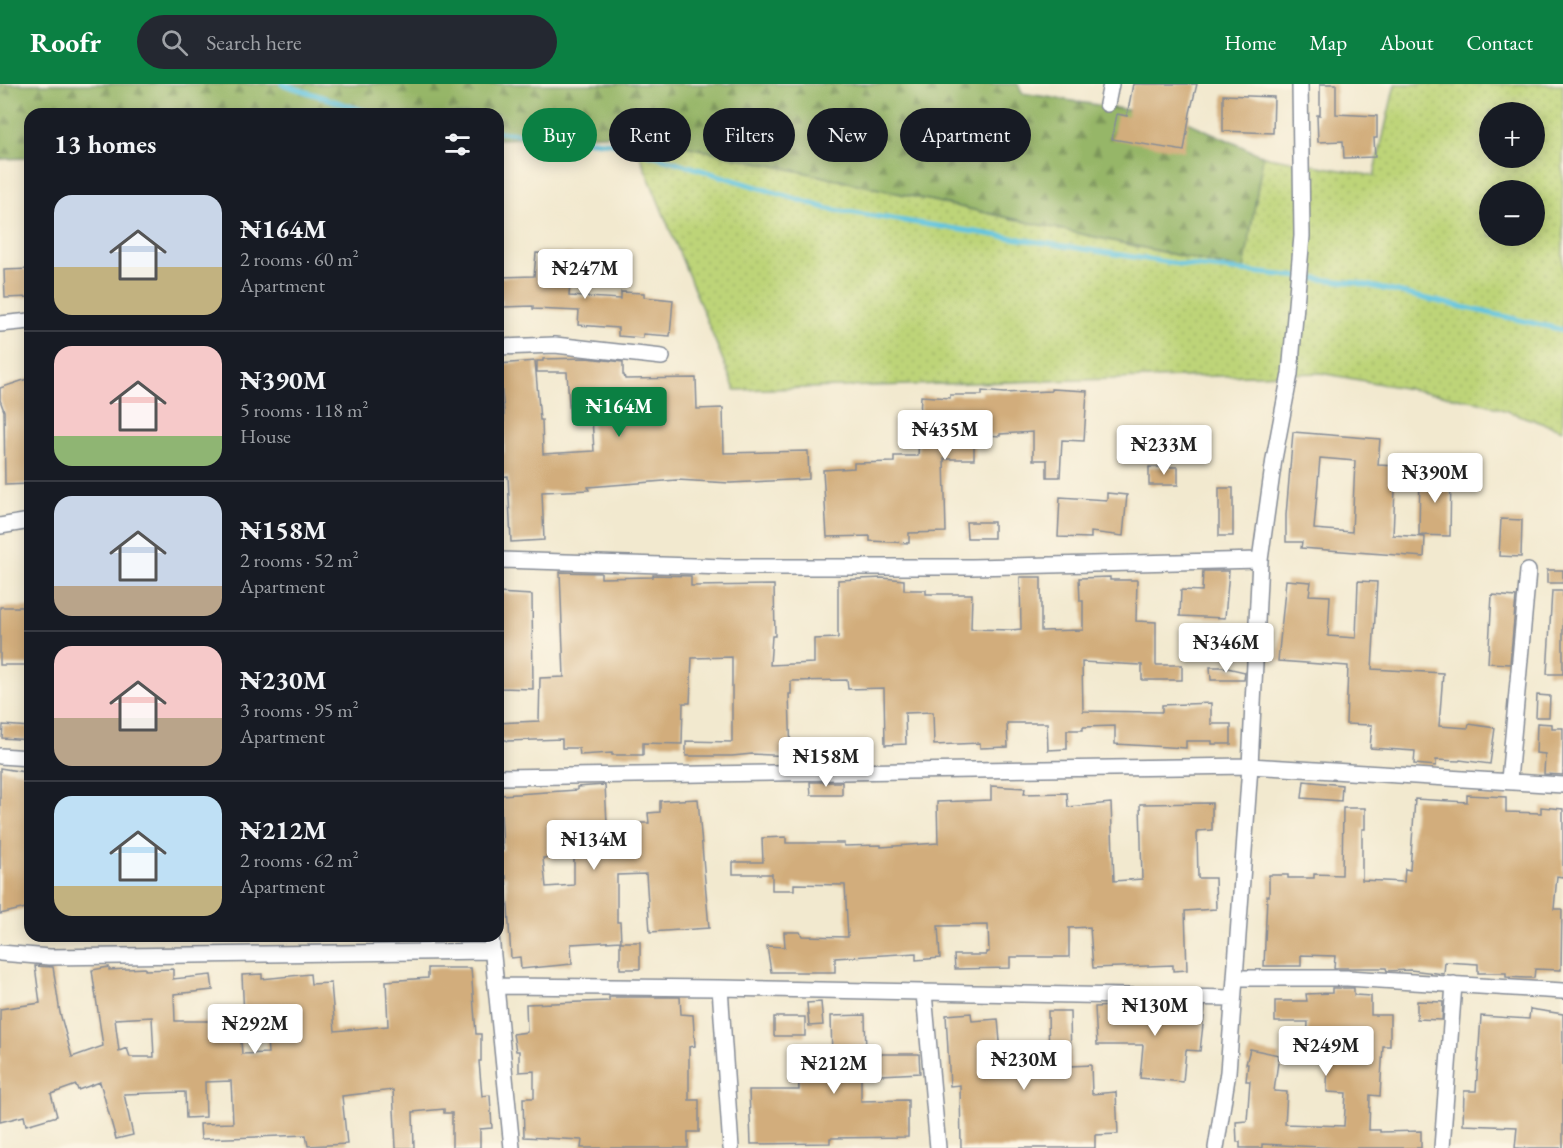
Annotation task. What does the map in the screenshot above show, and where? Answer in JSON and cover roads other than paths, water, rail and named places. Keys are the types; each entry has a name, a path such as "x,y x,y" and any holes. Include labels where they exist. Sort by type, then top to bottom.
{"street":[{"path":"1107,104 1111,84"},
{"path":"1216,1148 1228,1072 1250,766 1260,560 1274,459 1290,374 1302,236 1300,84"},
{"path":"0,324 24,322"},
{"path":"504,347 555,345 662,357"},
{"path":"0,526 24,522"},
{"path":"504,560 725,567 972,567 1260,560"},
{"path":"1509,780 1528,571"},
{"path":"0,756 24,758"},
{"path":"504,777 1250,766 1563,784"},
{"path":"0,953 50,957 492,944 512,1148"},
{"path":"1235,978 1347,978 1563,992"},
{"path":"1442,1148 1454,984"},
{"path":"496,986 1233,998"},
{"path":"720,988 731,1148"},
{"path":"924,993 938,1148"}],"waterway":[{"path":"282,84 356,108"},
{"path":"504,133 613,143 829,209 1185,265 1358,283 1563,330"}]}
